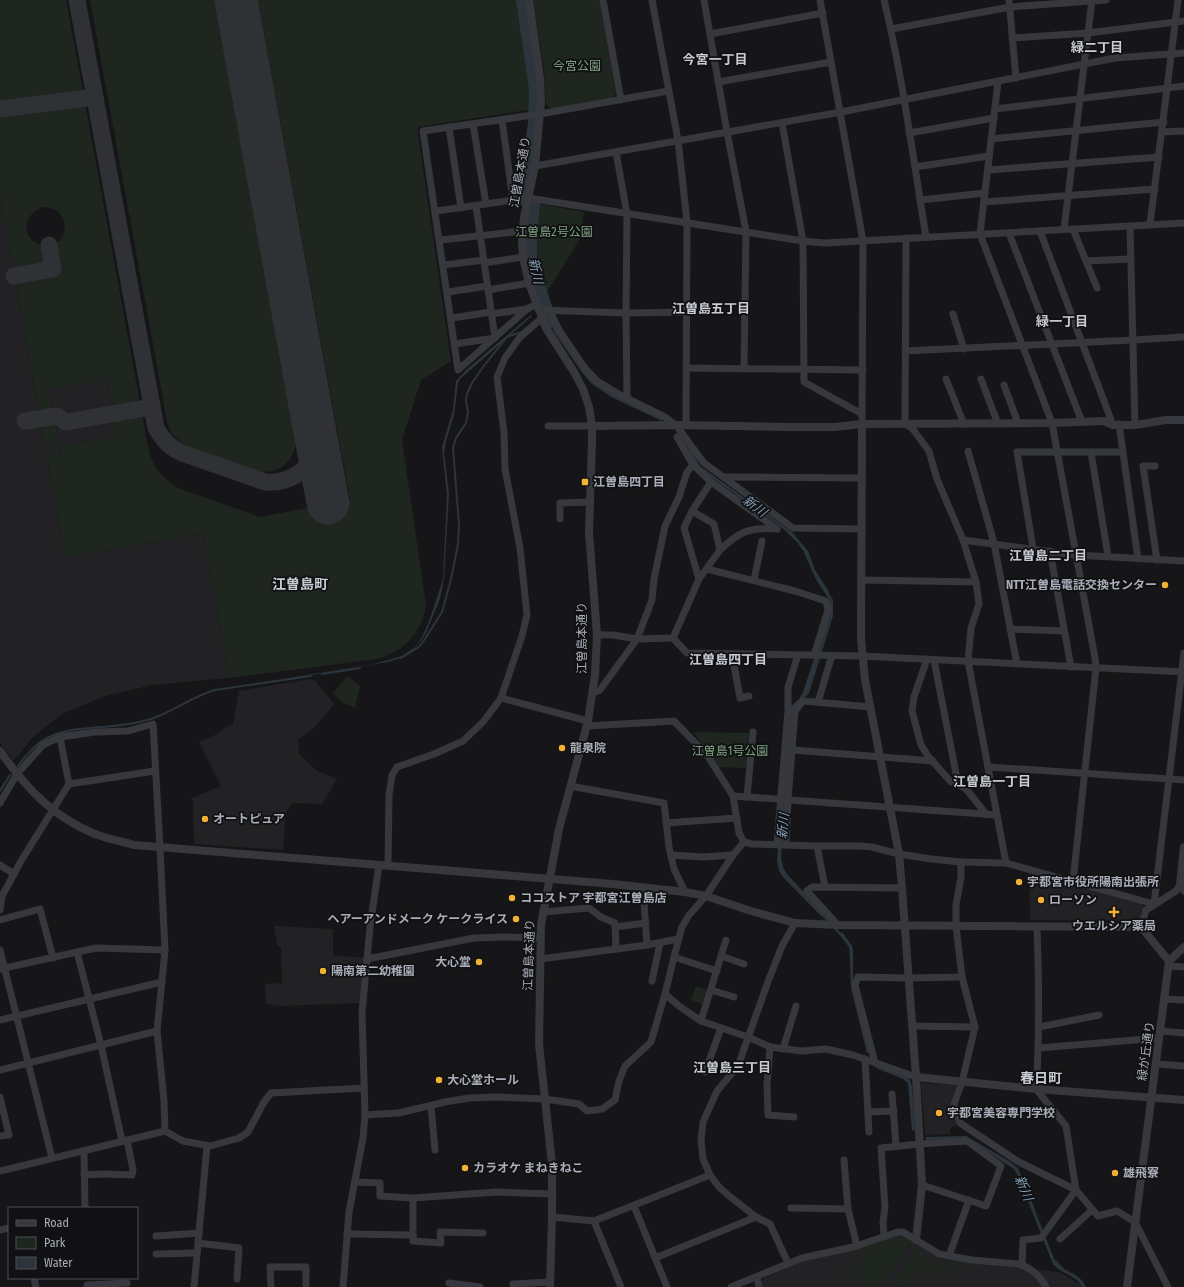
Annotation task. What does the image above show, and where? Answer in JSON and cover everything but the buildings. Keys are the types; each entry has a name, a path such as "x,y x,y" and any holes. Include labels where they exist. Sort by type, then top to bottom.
{"street":[{"name":"江曽島本通り","path":"529,0 540,78 540,114 534,166 523,231 523,257 530,283 552,339 564,355 583,390 589,407 592,426 589,532 597,635 593,693 588,723 559,830 543,912 540,938 539,1044 552,1151 553,1194 550,1285"},
{"path":"603,0 621,100"},
{"path":"652,0 678,140 687,222 686,425"},
{"path":"704,0 746,231 744,369"},
{"path":"820,0 863,241 861,478 862,656 870,707 899,854 916,1077 922,1185 916,1240"},
{"path":"884,0 891,28 904,100 926,237"},
{"path":"891,28 1009,3 1106,0"},
{"path":"1150,224 1164,122 1178,0"},
{"path":"1064,229 1092,1"},
{"path":"1009,3 1016,78"},
{"path":"710,34 823,13"},
{"path":"1012,38 1088,33 1184,21"},
{"path":"534,166 782,123 1116,58 1184,53"},
{"path":"718,82 831,62"},
{"path":"998,82 980,234 1052,423 1096,668 1072,881"},
{"path":"995,109 1184,86"},
{"path":"527,309 458,370 452,318 423,131 540,114 668,91"},
{"path":"909,133 994,118"},
{"path":"502,120 513,200"},
{"path":"991,139 1164,122"},
{"path":"782,123 803,241 804,382 862,414"},
{"path":"473,124 486,204"},
{"path":"449,127 461,208"},
{"path":"1162,132 1184,131"},
{"path":"616,152 627,214 627,398"},
{"path":"914,167 989,156"},
{"path":"988,170 1159,157"},
{"path":"984,202 1155,189"},
{"path":"920,200 985,193"},
{"path":"436,211 528,198 824,243 1184,223"},
{"path":"476,206 495,338"},
{"path":"1130,226 1135,425"},
{"path":"1073,229 1097,288"},
{"path":"440,240 523,231"},
{"path":"1040,231 1082,342 1116,424 1123,452 1138,559"},
{"path":"1008,233 1082,422"},
{"path":"905,424 906,238"},
{"path":"444,266 523,257"},
{"path":"1086,261 1130,259"},
{"path":"448,292 530,283"},
{"path":"452,318 527,309 540,311 551,310 626,313 686,312"},
{"path":"551,310 559,330 584,367 597,381 665,417 676,425 704,463 794,528 862,529"},
{"path":"388,866 389,795 392,775 397,767 434,754 463,741 483,722 501,698 522,636 527,614 520,548 505,469 504,432 498,377 505,358 540,311"},
{"path":"952,314 964,349"},
{"path":"905,350 964,349 1184,337"},
{"path":"455,344 495,338"},
{"path":"686,368 863,370"},
{"path":"946,379 964,424"},
{"path":"981,379 998,424"},
{"path":"1004,385 1018,423"},
{"path":"548,426 686,425 796,427 862,424 998,424 1104,421 1116,424 1135,425 1166,420 1184,420"},
{"path":"905,424 912,428 929,451 937,479 963,540 976,582 979,604 971,628 968,661 1006,863"},
{"path":"673,638 699,578 720,550 733,538 747,531 759,528 777,529 711,482 693,465 677,437"},
{"path":"968,451 994,543 1017,664"},
{"path":"1033,548 1017,452 1123,452"},
{"path":"1091,452 1108,556"},
{"path":"593,693 600,690 637,639 652,600 654,579 664,526 679,497 687,472 693,465"},
{"path":"1155,466 1143,466 1157,560"},
{"path":"724,477 861,478"},
{"path":"699,578 684,528 692,511 711,482"},
{"path":"560,519 560,503 590,502"},
{"path":"692,511 714,524 720,550"},
{"path":"754,580 762,540"},
{"path":"963,540 1033,548 1076,555 1184,561"},
{"path":"1050,551 1071,667"},
{"path":"707,569 795,591 826,601 828,610 814,655"},
{"path":"861,580 976,582"},
{"path":"1010,629 1064,631"},
{"path":"597,635 613,635 637,639 673,638 687,653 862,656 1183,672"},
{"path":"1154,904 1168,779 1183,672 1184,653"},
{"path":"732,654 740,698 749,696"},
{"path":"777,844 788,710 788,687 798,655"},
{"path":"818,702 832,655"},
{"path":"931,660 914,697 912,711 921,745 932,761 951,782 966,789 986,814"},
{"path":"931,660 958,784"},
{"path":"501,698 588,723 674,721 707,755 733,796 739,833 744,842 752,844 872,847 899,854 930,859 961,862 1006,863 1154,904"},
{"path":"786,845 795,711 803,701 870,707"},
{"path":"0,803 17,774 43,745 60,737 95,732 128,731 152,724 156,771 165,950 157,1031 164,1101 165,1131"},
{"path":"748,797 753,732"},
{"path":"0,910 2,896 14,874 69,784 60,737"},
{"path":"793,750 932,761"},
{"path":"1,755 31,791 52,810 71,822 96,834 134,845 685,892 706,896 751,911 795,923 838,925 1141,927"},
{"path":"988,767 1184,780"},
{"path":"69,784 156,771"},
{"path":"570,786 664,803 674,869 685,892"},
{"path":"733,796 997,815"},
{"path":"666,823 737,818"},
{"path":"365,1115 399,1113 469,1098 495,1097 545,1099 579,1104 587,1110 602,1109 609,1105 615,1100 619,1081 625,1066 651,1042 665,994 678,939 689,915 706,896 733,855 744,842"},
{"path":"817,846 825,887"},
{"path":"1141,927 1145,912 1154,904 1176,891 1182,885 1184,846"},
{"path":"671,856 703,857 733,855"},
{"path":"961,862 961,876 956,905 956,926 962,977 975,1027 962,1082 954,1104 960,1123 1020,1162 1076,1190 1098,1216 1117,1211 1135,1222 1168,1287"},
{"path":"0,865 14,874"},
{"path":"343,1287 348,1212 363,1138 365,1115 362,1013 370,927 379,865"},
{"path":"838,925 807,891 812,887 902,888"},
{"path":"643,888 647,945"},
{"path":"543,912 589,908 601,917 615,923 616,949"},
{"path":"0,920 40,909 53,958"},
{"path":"615,927 646,923"},
{"path":"788,1263 770,1224 756,1217 728,1195 719,1187 710,1175 703,1159 701,1140 703,1122 717,1091 738,1066 782,946 795,923"},
{"path":"1022,1265 1023,1240 1042,1238 1076,1190 1066,1126 1036,1088 1039,1048 1039,982 1036,927"},
{"path":"1141,927 1169,963 1184,967"},
{"path":"367,959 474,938 540,938"},
{"path":"540,959 647,945 678,939"},
{"path":"701,1021 726,940"},
{"path":"652,981 660,942"},
{"path":"1169,963 1184,947"},
{"path":"2,969 96,948 165,950"},
{"path":"0,950 2,969 16,1016 52,1158"},
{"path":"77,952 124,1141 133,1170 132,1175 84,1175"},
{"path":"721,956 744,964"},
{"path":"674,957 717,971"},
{"name":"緑が丘通り","path":"1127,1287 1169,963"},
{"path":"875,1063 855,985 858,977 962,977"},
{"path":"0,1020 162,982"},
{"path":"711,990 734,997"},
{"path":"665,994 679,1006 701,1021 748,1037 770,1047 802,1051 826,1049 853,1055 916,1077 1184,1100"},
{"path":"1165,999 1184,1000"},
{"path":"783,1049 796,1006"},
{"path":"1039,1027 1099,1015"},
{"path":"912,1026 975,1027"},
{"path":"705,1072 722,1028"},
{"path":"0,1070 157,1031"},
{"path":"1039,1048 1160,1034 1184,1033"},
{"path":"770,1047 767,1085 768,1115 794,1117"},
{"path":"865,1059 869,1132"},
{"path":"1156,1064 1184,1066"},
{"path":"0,1171 165,1131 183,1141 210,1146 239,1138 248,1132 264,1102 271,1093 364,1088"},
{"path":"892,1094 896,1146"},
{"path":"0,1097 9,1134 0,1136"},
{"path":"431,1106 435,1150"},
{"path":"955,1109 999,1115"},
{"path":"869,1112 894,1111"},
{"path":"884,1236 883,1222 885,1207 881,1148 967,1141 1001,1166 986,1206 922,1185"},
{"path":"194,1287 207,1146"},
{"path":"84,1151 85,1207"},
{"path":"844,1160 848,1209 857,1246"},
{"path":"552,1216 594,1221 710,1175"},
{"path":"354,1182 380,1183 380,1196 413,1198 497,1192 553,1194"},
{"path":"413,1198 413,1241 441,1243 440,1232 484,1233"},
{"path":"949,1256 968,1200"},
{"path":"634,1206 667,1287"},
{"path":"791,1208 848,1209"},
{"path":"1060,1239 1092,1210"},
{"path":"655,1258 756,1217"},
{"path":"594,1221 621,1287"},
{"path":"731,1287 802,1258 857,1246 884,1236 903,1232 939,1254 972,1260 1025,1266 1041,1278 1046,1287"},
{"path":"156,1236 199,1233"},
{"path":"347,1234 413,1235"},
{"path":"198,1243 239,1248 237,1279"},
{"path":"156,1254 197,1253"},
{"path":"271,1287 270,1267 306,1266 306,1287"},
{"path":"757,1276 759,1287"},
{"path":"87,1283 127,1283"},
{"path":"449,1284 480,1287"},
{"path":"513,1284 550,1285"}],"shaded area":[{"path":"0,196 65,558 203,533 229,678 152,685 105,696 62,714 33,737 13,761 0,743"},
{"path":"107,379 117,436 60,446 62,455 55,457 51,438 58,436 49,389"},
{"name":"オートピュア","path":"310,679 317,683 334,704 314,728 298,739 299,754 317,771 337,779 322,804 293,803 286,812 283,850 194,844 193,801 190,799 221,786 199,742 215,735 229,725 233,725 239,691"},
{"path":"1029,872 1141,903 1143,907 1139,921 1030,920"},
{"name":"陽南第二幼稚園","path":"274,926 333,929 333,955 365,958 361,1003 281,1006 266,1004 265,984 282,983 281,948 277,945"},
{"name":"宇都宮美容専門学校","path":"921,1083 956,1085 951,1102 959,1124 950,1128 950,1134 925,1135"},
{"path":"895,1235 904,1236 938,1258 1059,1272 1080,1284 1082,1287 762,1287 761,1282 764,1278 800,1262"}],"green space":[{"path":"0,0 66,0 149,452 156,468 168,481 178,488 260,517 350,500 258,0 519,0 533,102 531,108 528,110 417,127 451,361 421,380 402,440 426,605 424,615 416,633 410,640 395,652 377,659 229,678 203,533 65,558 0,196","holes":["42,207 52,208 59,213 63,219 65,226 64,234 60,240 54,244 38,244 29,236 27,232 26,227 28,219 34,212","107,379 117,436 60,446 62,455 55,456 52,438 58,437 49,390"]},
{"path":"90,0 215,0 296,444 291,458 277,470 264,472 256,471 187,446 179,441 170,430 167,421"},
{"name":"今宮公園","path":"533,0 600,0 616,94 612,99 552,109 546,105 544,71"},
{"name":"江曽島2号公園","path":"533,203 584,212 580,239 541,301 528,257 527,235"},
{"path":"347,676 360,686 355,708 342,702 333,693"},
{"name":"江曽島1号公園","path":"693,732 749,733 746,768 719,767"},
{"path":"696,986 707,990 703,1004 691,1000"},
{"path":"895,1235 904,1236 909,1239 909,1244 884,1283 880,1285 862,1284 859,1282 866,1245"},
{"path":"915,1248 925,1254 923,1256 934,1263 946,1266 950,1273 939,1270 932,1273 929,1269 904,1280 906,1285 894,1285 893,1280"},
{"path":"854,1250 857,1252 853,1278 850,1280 843,1266 855,1260 851,1251"},
{"path":"952,1260 972,1263 972,1265 956,1271"}],"water":[{"path":"530,219 533,219 531,241 533,261 544,302 542,302 538,291 528,252"},
{"path":"531,315 532,316 460,379 458,383 454,415 444,452 449,494 444,578 440,599 425,635 415,648 402,658 387,662 266,683 265,682 374,664 402,656 415,647 428,624 443,579 447,496 442,447 453,410 456,381 466,370"},
{"path":"552,320 585,372 663,418 662,421 611,397 591,383 554,332 549,321"},
{"path":"685,437 700,466 792,532 808,551 815,570 828,590 832,607 831,616 807,694 793,709 781,857 784,871 824,914 822,917 783,877 779,871 777,860 790,707 799,699 803,692 827,619 830,606 829,599 818,583 804,552 797,542 781,527 698,468 682,438"},
{"path":"842,932 852,946 853,950 853,980 869,1053 867,1053 851,988 849,947 839,934"},
{"path":"877,1066 910,1080 912,1086 915,1130 912,1131 908,1083 903,1079 876,1068"},
{"path":"966,1136 1009,1161 1018,1168 1055,1261 1079,1278 1086,1287 1082,1287 1077,1280 1053,1264 1014,1169 967,1139 926,1140 926,1137"}],"waterway":[{"name":"新川","path":"522,0 535,89 534,123 523,199 534,205 531,233 531,260 551,322"},
{"path":"401,658 419,647 425,639 442,612 451,579 458,544 459,525 453,448 456,438 466,423 468,412 466,401 467,394 472,383 483,367 507,337 521,332"},
{"name":"新川","path":"805,696 808,693 832,616 832,600 828,594"},
{"path":"322,674 360,668"},
{"path":"18,766 39,742 62,732 128,724 147,720 215,690 311,676"},
{"path":"0,791 10,775"},
{"name":"新川","path":"781,865 786,875"},
{"name":"新川","path":"822,914 829,922"},
{"name":"新川","path":"834,927 840,934"},
{"name":"新川","path":"1026,1189 1035,1213"},
{"name":"新川","path":"1055,1261 1063,1269"}],"taxiway":[{"path":"77,0 156,428 167,443 182,453 265,482 289,479 302,471 319,454"},
{"path":"0,109 95,97"},
{"path":"14,276 53,269 49,245"},
{"path":"25,421 57,416 66,422 152,407"}],"runway":[{"path":"236,0 328,503"}],"place":[{"name":"江曽島四丁目","path":"585,482"},
{"name":"NTT江曽島電話交換センター","path":"1165,585"},
{"name":"龍泉院","path":"562,748"},
{"name":"オートピュア","path":"205,819"},
{"name":"宇都宮市役所陽南出張所","path":"1019,882"},
{"name":"ココストア 宇都宮江曽島店","path":"512,898"},
{"name":"ローソン","path":"1041,900"},
{"name":"ウエルシア薬局","path":"1114,912"},
{"name":"ヘアーアンドメーク ケークライス","path":"516,919"},
{"name":"大心堂","path":"479,962"},
{"name":"陽南第二幼稚園","path":"323,971"},
{"name":"大心堂ホール","path":"439,1080"},
{"name":"宇都宮美容専門学校","path":"939,1113"},
{"name":"カラオケ まねきねこ","path":"465,1168"},
{"name":"雄飛寮","path":"1115,1173"}],"district":[{"name":"緑二丁目","path":"1097,47"},
{"name":"今宮一丁目","path":"715,59"},
{"name":"江曽島五丁目","path":"711,308"},
{"name":"緑一丁目","path":"1062,321"},
{"name":"江曽島二丁目","path":"1048,555"},
{"name":"江曽島町","path":"300,584"},
{"name":"江曽島四丁目","path":"728,659"},
{"name":"江曽島一丁目","path":"992,781"},
{"name":"江曽島三丁目","path":"732,1067"},
{"name":"春日町","path":"1041,1078"}]}
